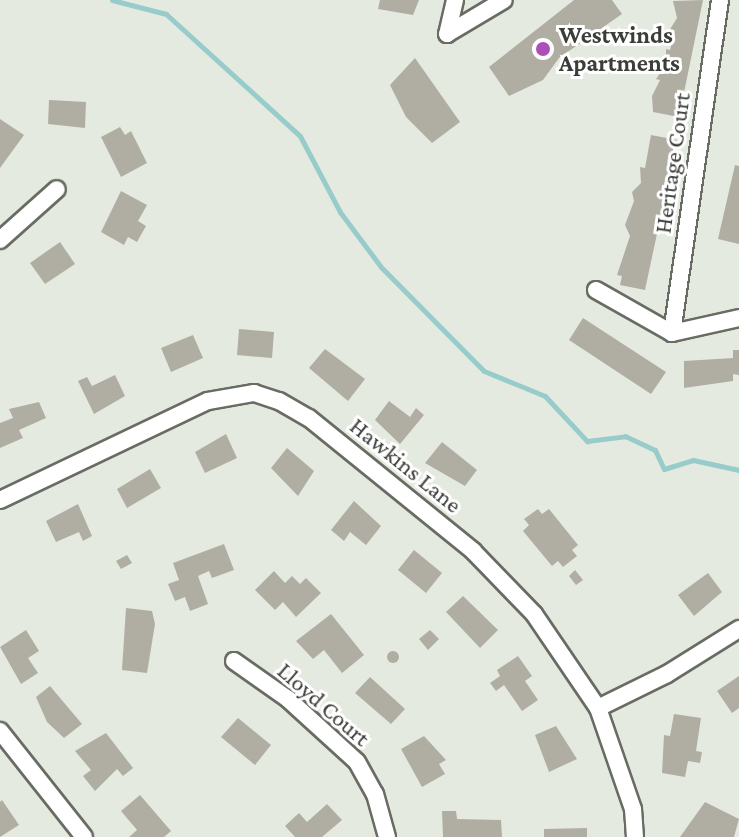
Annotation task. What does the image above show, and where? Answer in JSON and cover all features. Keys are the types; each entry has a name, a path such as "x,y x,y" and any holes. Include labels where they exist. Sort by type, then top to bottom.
{"street":[{"path":"455,0 447,34 504,0"},
{"name":"Heritage Court","path":"672,333 720,0"},
{"path":"0,240 57,189"},
{"path":"596,290 672,333 739,318"},
{"name":"Hawkins Lane","path":"0,500 208,401 254,393 279,401 309,418 473,551 534,614 598,708 633,809 635,837"},
{"path":"598,708 667,674 739,629"},
{"name":"Lloyd Court","path":"234,661 288,699 357,762 375,794 387,837"},
{"path":"0,731 84,837"}],"building":[{"path":"380,0 419,0 413,15 378,9"},
{"name":"Westwinds Apartments","path":"574,0 612,0 622,14 559,58 543,80 509,96 489,67"},
{"path":"703,0 679,117 653,112 652,96 660,80 656,79 666,65 666,49 670,50 674,32 669,31 677,18 673,1"},
{"path":"415,58 460,122 432,143 406,117 390,85"},
{"path":"49,100 86,102 85,128 48,124"},
{"path":"0,119 24,135 0,168"},
{"path":"120,127 125,135 131,131 147,163 121,177 101,137"},
{"path":"651,135 677,140 645,290 620,285 622,276 617,275 630,236 625,225 634,201 632,192 641,183 640,167 645,168"},
{"path":"735,165 739,166 739,244 718,239"},
{"path":"121,191 147,205 138,221 146,226 137,242 128,237 124,245 101,232"},
{"path":"60,242 75,264 45,284 30,263"},
{"path":"583,318 666,372 651,394 569,340"},
{"path":"239,329 274,332 272,358 237,355"},
{"path":"193,335 203,358 171,372 161,348"},
{"path":"325,349 365,379 348,401 309,368"},
{"path":"733,350 739,350 739,375 733,374 733,381 684,388 684,361 733,358"},
{"path":"115,375 125,396 94,414 78,381 87,377 92,386"},
{"path":"389,401 410,417 416,408 424,415 400,444 375,420"},
{"path":"39,402 46,418 19,430 23,438 0,448 0,423 13,418 9,409"},
{"path":"226,434 237,458 205,473 195,452"},
{"path":"442,442 477,470 465,486 425,463"},
{"path":"287,448 314,471 298,496 271,468"},
{"path":"150,469 161,488 127,508 117,489"},
{"path":"354,501 381,526 366,545 350,532 344,541 331,530"},
{"path":"78,504 92,536 83,541 79,532 56,542 46,521"},
{"path":"538,509 542,514 549,509 578,545 572,550 577,556 563,567 558,561 552,566 523,531 529,525 524,519"},
{"path":"224,544 234,570 212,578 209,571 198,576 208,604 190,611 185,597 175,601 168,584 179,580 173,563"},
{"path":"414,550 442,573 426,593 398,570"},
{"path":"127,555 132,563 121,569 116,561"},
{"path":"575,570 583,580 576,585 569,576"},
{"path":"274,571 285,583 292,576 300,584 306,578 321,593 296,617 283,602 275,610 255,590"},
{"path":"708,573 722,592 694,616 678,595"},
{"path":"463,596 498,630 480,648 446,612"},
{"path":"126,608 152,611 155,624 147,673 122,670"},
{"path":"331,614 364,655 342,673 324,650 313,659 296,641"},
{"path":"26,630 39,651 28,658 38,673 21,684 0,647"},
{"path":"430,630 439,639 428,650 419,639"},
{"path":"393,651 399,657 393,663 387,657"},
{"path":"518,656 532,676 525,681 538,700 522,711 504,685 496,691 490,683 500,676 497,670"},
{"path":"739,676 739,708 732,713 717,691"},
{"path":"370,677 405,709 391,724 355,693"},
{"path":"50,686 82,724 64,738 47,722 36,697"},
{"path":"674,714 701,718 696,751 702,752 700,763 688,761 685,777 662,773 664,735 670,736"},
{"path":"238,718 271,745 255,765 221,737"},
{"path":"556,726 577,759 549,772 535,735"},
{"path":"106,733 133,768 123,776 117,769 95,791 83,776 91,770 75,751"},
{"path":"424,736 446,760 439,764 445,774 422,787 401,749"},
{"path":"140,795 171,831 164,837 129,837 137,830 121,811"},
{"path":"2,800 19,825 0,837 0,802"},
{"path":"705,802 739,819 734,837 680,837"},
{"path":"327,804 342,820 322,837 295,837 285,826 299,813 307,822"},
{"path":"442,811 456,811 457,819 501,820 502,837 443,837"},
{"path":"587,828 587,837 544,837 544,829"}],"waterway":[{"path":"112,0 166,14 300,136 340,212 381,267 484,371 545,396 587,441 625,436 655,450 664,469 693,460 739,470"}],"place":[{"name":"Westwinds Apartments","path":"543,49"}]}
